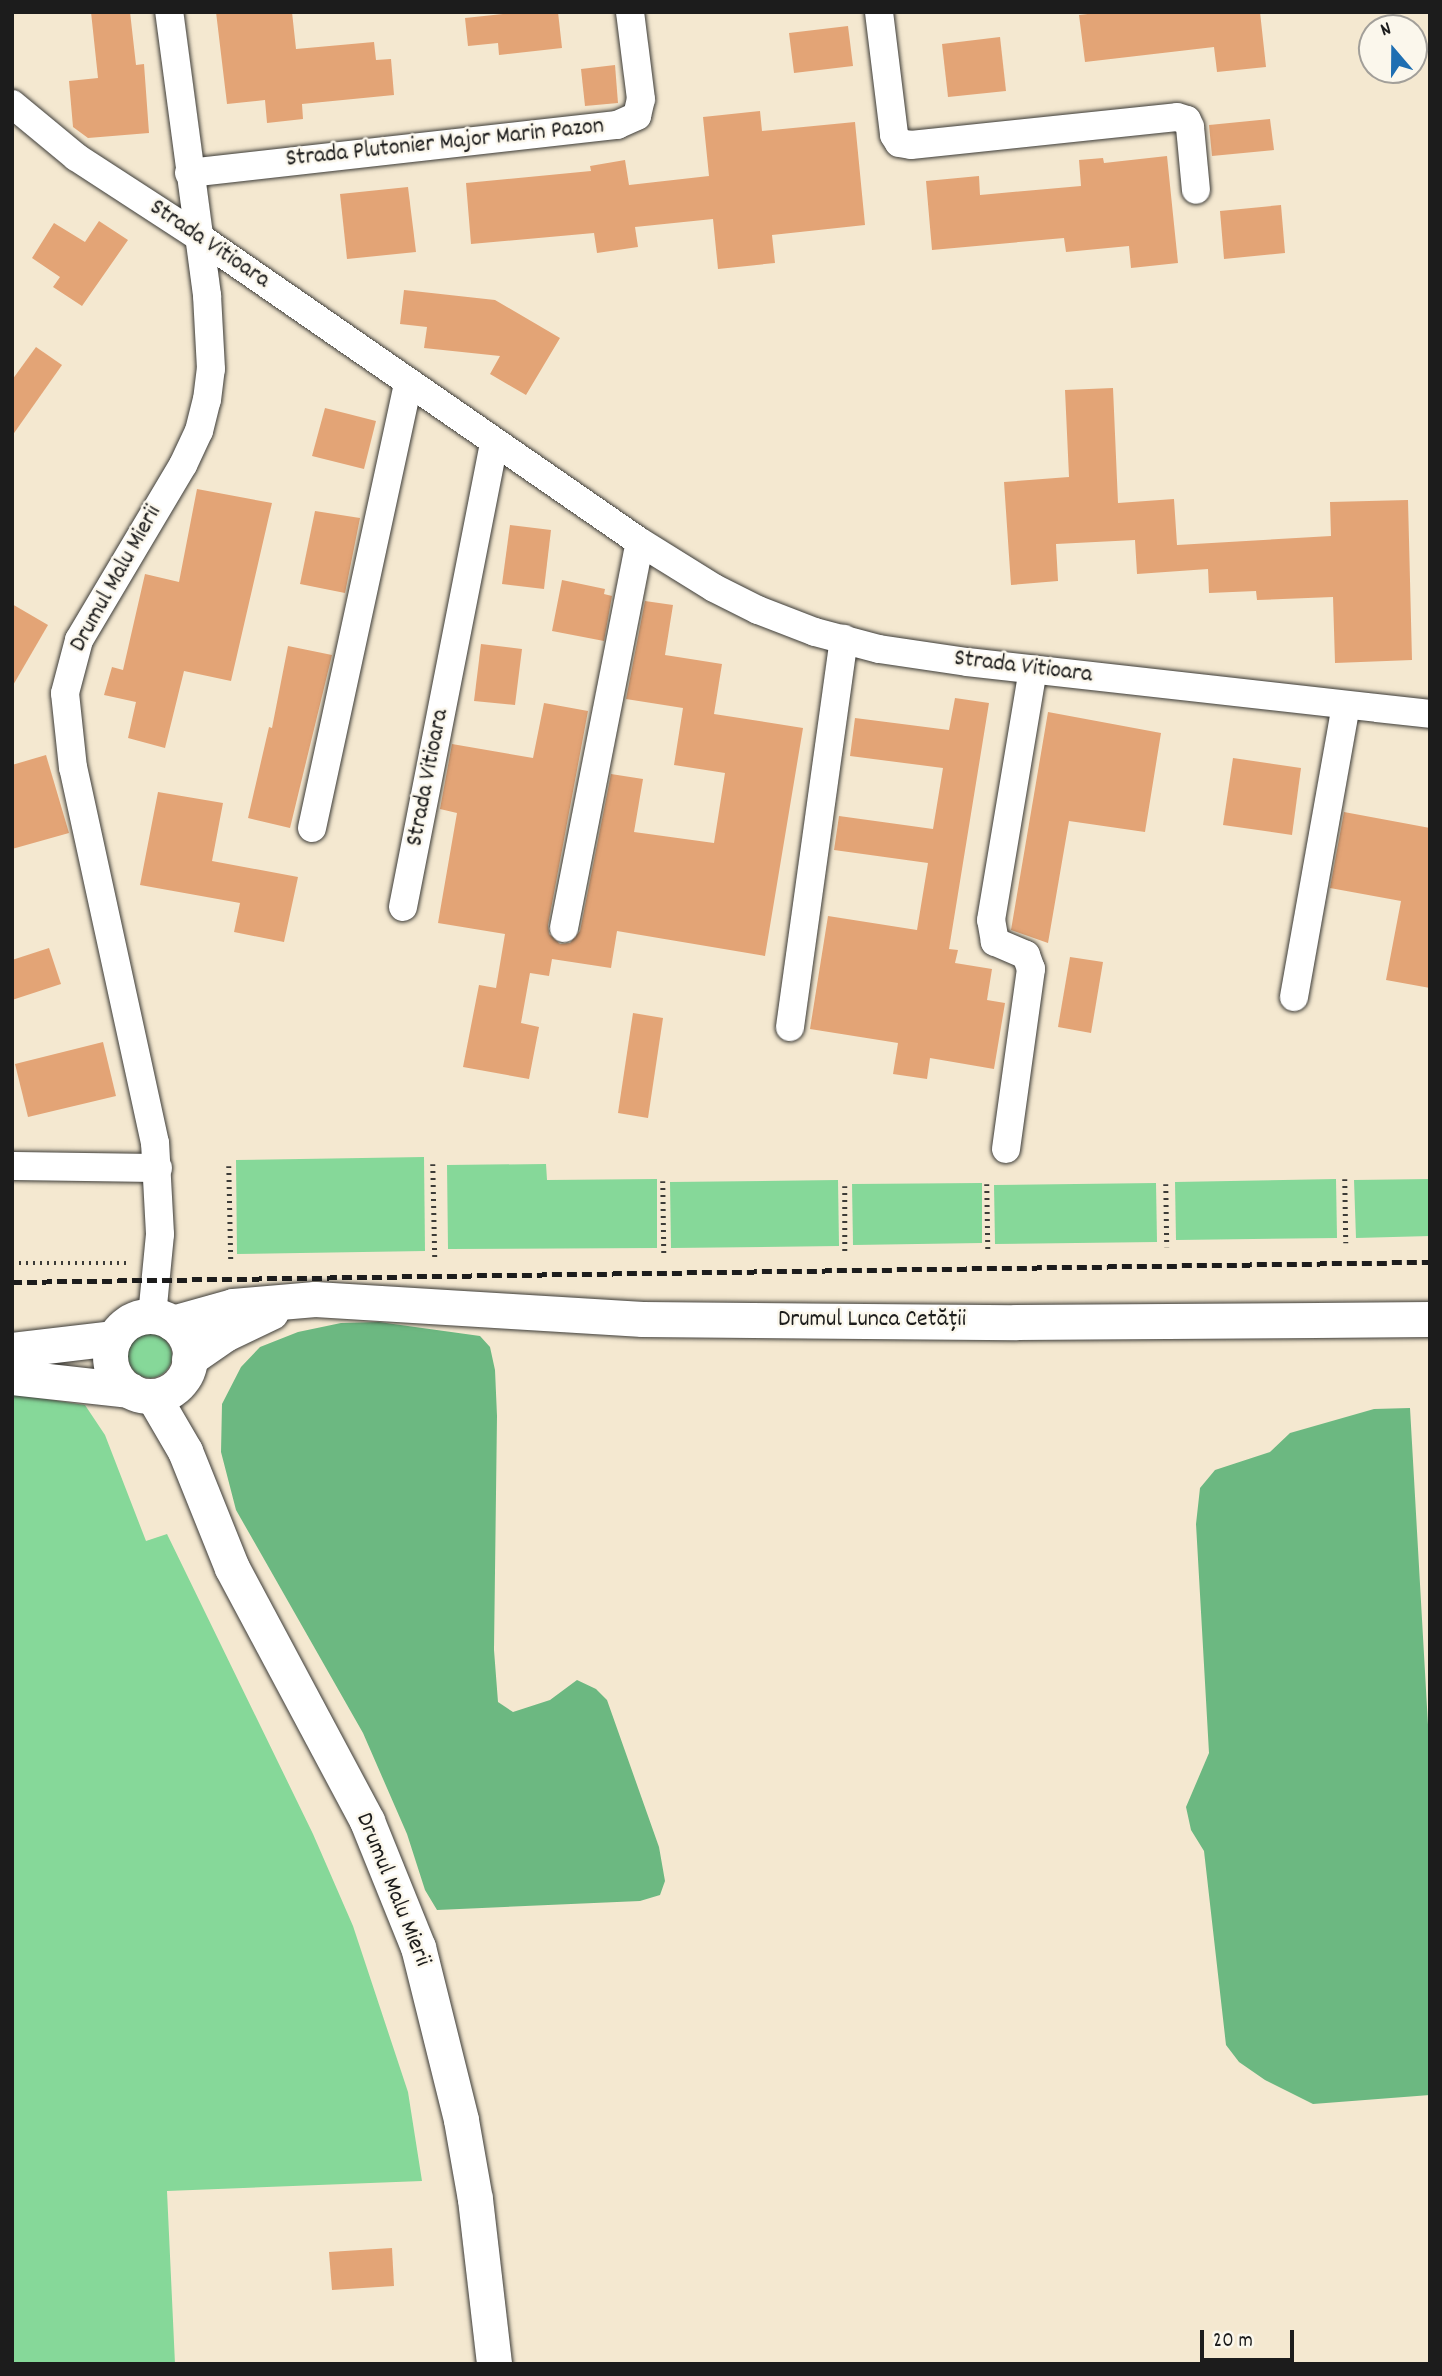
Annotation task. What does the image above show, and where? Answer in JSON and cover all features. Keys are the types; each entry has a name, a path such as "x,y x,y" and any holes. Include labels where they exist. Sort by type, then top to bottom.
{"street":[{"name":"Drumul Malu Mierii","path":"162,1320 158,1168 73,768 65,693 69,667 79,640 183,465 202,421 211,369 208,308 170,12"},
{"name":"Strada Plutonier Major Marin Pazon","path":"189,173 617,125 637,116 641,99 630,12"},
{"path":"879,12 894,135 899,143 911,145 1177,117 1187,120 1190,127 1196,190"},
{"name":"Strada Vitioara","path":"12,104 76,157 199,237 640,542 714,588 758,610 815,632 879,649 1033,670 1430,714"},
{"path":"312,828 408,383"},
{"name":"Strada Vitioara","path":"403,907 495,443"},
{"path":"565,928 640,542"},
{"path":"790,1027 844,639"},
{"path":"1006,1149 1031,969 1026,955 995,942 991,933 991,920 1033,670"},
{"path":"1294,997 1346,706"},
{"path":"12,1166 158,1168"},
{"name":"Drumul Lunca Cetății","path":"161,1383 241,1325 315,1299"},
{"name":"Drumul Lunca Cetății","path":"162,1320 233,1306 315,1299 642,1319 1082,1322 1430,1319"},
{"path":"162,1320 185,1338 161,1383 114,1374 110,1362 114,1338 131,1321 162,1320"},
{"path":"12,1350 114,1338"},
{"path":"12,1377 161,1383"},
{"name":"Drumul Malu Mierii","path":"161,1383 219,1541 367,1821 418,1947 461,2120 475,2199 494,2364"}],"path":[{"path":"433,1164 435,1258"},
{"path":"229,1166 230,1261"},
{"path":"1345,1180 1346,1243"},
{"path":"663,1181 664,1255"},
{"path":"987,1184 988,1250"},
{"path":"1166,1184 1167,1247"},
{"path":"845,1186 845,1252"},
{"path":"12,1263 160,1263"}],"green space":[{"path":"424,1157 425,1251 237,1254 236,1160"},
{"path":"546,1164 547,1180 657,1179 657,1248 448,1249 447,1165"},
{"path":"1336,1179 1337,1238 1176,1240 1175,1182"},
{"path":"1430,1179 1430,1236 1356,1238 1354,1180"},
{"path":"838,1180 839,1246 671,1248 670,1182"},
{"path":"982,1183 982,1243 853,1245 852,1184"},
{"path":"1156,1183 1157,1242 995,1244 994,1185"},
{"path":"379,1322 480,1336 490,1347 495,1370 497,1416 494,1650 498,1702 513,1712 550,1700 577,1680 596,1689 607,1700 659,1847 665,1881 660,1895 640,1901 437,1910 425,1890 407,1834 363,1733 236,1510 221,1452 222,1404 241,1367 260,1347 298,1332 341,1323"},
{"path":"150,1334 159,1335 166,1340 171,1347 171,1365 166,1372 159,1377 150,1378 141,1377 134,1372 129,1365 128,1356 129,1347 134,1340 141,1335"},
{"path":"12,1394 85,1405 105,1435 146,1541 167,1534 313,1834 353,1926 408,2092 422,2181 167,2191 175,2364 12,2364"},
{"path":"1410,1408 1430,1760 1430,2095 1313,2104 1265,2080 1239,2062 1226,2045 1204,1851 1191,1830 1186,1807 1209,1753 1196,1524 1200,1488 1215,1470 1270,1452 1290,1433 1374,1409"}],"building":[{"path":"91,12 130,12 136,65 144,64 149,133 88,138 73,127 69,81 98,78"},
{"path":"216,12 292,12 296,49 374,42 376,60 391,59 394,95 302,104 303,119 267,123 265,100 227,104"},
{"path":"521,12 558,12 562,48 499,55 498,43 468,46 465,18"},
{"path":"1105,12 1260,12 1266,67 1217,72 1214,47 1085,62 1079,15"},
{"path":"848,26 853,66 794,73 789,33"},
{"path":"1000,37 1006,91 948,97 942,44"},
{"path":"615,65 618,103 585,106 581,69"},
{"path":"760,111 762,131 855,122 865,225 772,235 775,263 718,269 713,219 635,227 638,247 597,253 594,233 471,244 466,183 591,171 590,166 625,160 629,185 709,176 703,117"},
{"path":"1270,119 1274,150 1212,156 1209,125"},
{"path":"1167,156 1178,263 1131,268 1129,246 1066,252 1064,238 932,250 926,181 979,176 980,195 1081,186 1079,160 1103,158 1104,163"},
{"path":"408,187 416,252 347,259 340,194"},
{"path":"1281,205 1285,253 1224,259 1220,211"},
{"path":"99,221 128,240 82,306 53,287 60,277 32,258 54,223 85,242"},
{"path":"404,290 495,300 560,338 526,395 490,374 500,356 424,348 427,327 400,324"},
{"path":"36,347 62,365 12,436 12,380"},
{"path":"1113,388 1118,503 1174,499 1177,545 1331,536 1330,502 1408,500 1412,660 1335,663 1333,597 1257,600 1256,591 1209,593 1208,569 1137,574 1135,540 1056,544 1058,581 1011,585 1004,482 1069,477 1065,390"},
{"path":"325,408 376,421 364,469 312,456"},
{"path":"197,489 272,503 231,681 184,671 165,748 128,738 136,702 104,695 112,667 123,670 145,574 179,582"},
{"path":"315,511 360,518 345,593 300,584"},
{"path":"510,525 551,530 544,589 502,584"},
{"path":"562,580 605,589 604,594 612,596 604,641 552,631"},
{"path":"645,601 673,605 665,655 722,664 714,714 803,728 765,956 617,931 611,968 552,959 549,976 530,973 521,1023 539,1027 529,1079 463,1067 479,985 496,988 505,934 438,923 457,813 440,809 452,744 533,758 544,703 588,711 548,925 549,934 560,944 570,943 580,931 611,774 643,779 634,832 714,843 725,773 674,765 683,708 626,699"},
{"path":"12,604 48,625 12,687"},
{"path":"481,644 522,649 515,705 474,701"},
{"path":"288,646 332,655 290,828 248,818 269,727 272,728"},
{"path":"955,698 989,703 949,949 958,950 955,963 992,969 987,1000 1005,1003 994,1069 930,1058 927,1079 893,1074 898,1043 810,1029 828,916 917,930 928,863 834,850 839,816 933,829 943,768 850,756 855,718 949,730"},
{"path":"1048,712 1161,733 1145,832 1069,821 1048,943 1011,930"},
{"path":"46,755 69,833 12,849 12,765"},
{"path":"1233,758 1301,768 1292,835 1223,825"},
{"path":"158,792 223,803 212,861 298,877 284,942 234,932 240,903 140,885"},
{"path":"1344,812 1430,828 1430,988 1386,980 1401,901 1330,888"},
{"path":"49,948 61,984 12,1000 12,960"},
{"path":"1070,957 1103,962 1091,1033 1058,1027"},
{"path":"633,1013 663,1018 648,1118 618,1113"},
{"path":"103,1042 116,1096 28,1117 15,1064"},
{"path":"392,2248 394,2286 332,2290 329,2252"}],"railway":[{"path":"12,1282 1430,1262"}]}
